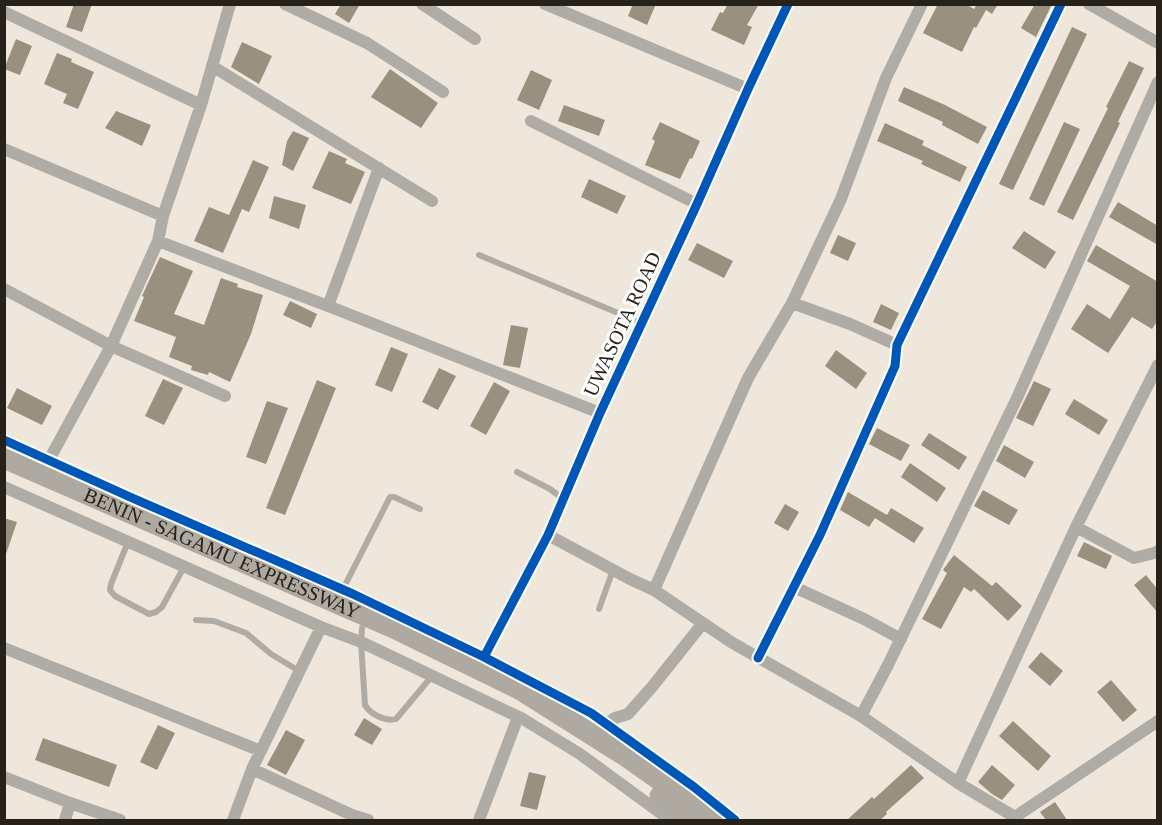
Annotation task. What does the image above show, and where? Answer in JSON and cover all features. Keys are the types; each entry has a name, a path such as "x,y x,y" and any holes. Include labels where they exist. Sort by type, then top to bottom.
{"highway":[{"name":"BENIN - SAGAMU EXPRESSWAY","path":"4,458 394,628 521,690 624,755 713,820"},
{"path":"4,473 362,635 445,667 556,726 606,757 690,820"}],"street":[{"path":"49,460 111,346 158,241 163,216 201,105 230,4"},
{"path":"285,4 367,43 443,92"},
{"path":"422,4 475,39"},
{"path":"545,4 748,89"},
{"name":"UWASOTA ROAD","path":"484,657 548,535 600,413 788,4"},
{"path":"654,590 748,378 792,303 841,199 886,78 922,4"},
{"path":"758,658 820,535 895,366 897,345 1061,4"},
{"path":"1089,4 1158,43"},
{"path":"4,12 201,105"},
{"path":"212,66 432,201"},
{"path":"861,716 901,639 1017,398 1158,82"},
{"path":"531,122 697,204"},
{"path":"4,149 163,216"},
{"path":"328,306 379,168"},
{"path":"158,241 600,413"},
{"path":"4,289 111,346 225,396"},
{"path":"792,303 850,324 897,345"},
{"path":"958,783 1076,527 1158,365"},
{"path":"4,440 343,589 484,657 591,713 694,787 735,820"},
{"path":"4,487 321,627 362,635 433,676 518,717 580,754 670,820"},
{"path":"1076,527 1134,558 1158,551"},
{"path":"548,535 654,590 731,642 861,716 958,783 1017,819 1158,721"},
{"path":"794,587 864,619 901,639"},
{"path":"606,724 628,714 703,623"},
{"path":"233,820 252,769 321,627"},
{"path":"4,648 261,751"},
{"path":"479,820 518,717"},
{"path":"252,769 351,818 368,820"},
{"path":"4,777 120,820"},
{"path":"64,820 70,803"}],"lane":[{"path":"479,255 642,323"},
{"path":"517,472 550,489 563,500"},
{"path":"343,589 390,497 394,496 420,508"},
{"path":"128,542 110,590 115,596 149,614 162,607 184,567"},
{"path":"599,609 613,570"},
{"path":"196,620 214,621 246,633 271,654 299,672"},
{"path":"362,635 365,705 369,711 391,721 396,720 433,676"}],"building":[{"path":"74,4 92,4 82,32 66,27"},
{"path":"341,4 360,4 349,23 335,14"},
{"path":"633,4 656,4 647,25 628,16"},
{"path":"728,4 759,4 747,25 752,27 744,45 711,30 720,12 723,13"},
{"path":"938,4 966,4 974,9 977,4 998,4 992,14 986,10 976,28 974,27 962,52 923,33"},
{"path":"1035,4 1052,4 1036,37 1021,28"},
{"path":"1072,27 1087,34 1013,190 999,184"},
{"path":"16,39 32,46 20,75 4,69"},
{"path":"242,42 272,56 259,84 231,67"},
{"path":"57,53 94,72 78,109 63,103 67,94 44,84"},
{"path":"1129,61 1144,68 1073,220 1057,212"},
{"path":"390,69 438,103 421,128 371,97"},
{"path":"531,70 552,80 539,110 517,100"},
{"path":"904,87 987,127 978,144 942,125 943,122 898,101"},
{"path":"564,105 605,120 599,136 558,121"},
{"path":"116,111 151,125 142,146 105,128"},
{"path":"660,122 700,141 680,179 645,165 655,141 652,139"},
{"path":"1064,122 1080,129 1044,206 1029,199"},
{"path":"885,123 924,141 922,145 967,167 960,182 921,164 923,161 877,141"},
{"path":"293,131 309,138 293,171 282,165 287,141"},
{"path":"329,151 347,159 345,163 365,172 351,204 312,188"},
{"path":"253,160 269,167 249,212 242,209 223,253 194,241 209,207 229,215"},
{"path":"589,179 626,196 617,214 581,197"},
{"path":"274,196 306,205 299,229 269,218"},
{"path":"1118,202 1158,226 1158,245 1109,217"},
{"path":"1024,231 1056,252 1045,269 1012,248"},
{"path":"838,235 856,243 848,261 830,253"},
{"path":"697,243 733,261 724,278 688,260"},
{"path":"1096,245 1158,282 1158,320 1152,329 1132,317 1108,353 1071,329 1087,304 1110,319 1130,286 1087,261"},
{"path":"160,257 193,271 174,314 204,325 221,278 238,284 237,287 263,295 251,334 230,382 209,372 208,375 191,370 192,366 169,357 176,337 134,321 144,297 142,296"},
{"path":"290,301 317,314 311,328 283,315"},
{"path":"881,304 899,313 891,330 873,322"},
{"path":"511,325 528,328 520,368 503,365"},
{"path":"391,347 408,354 392,392 375,385"},
{"path":"836,350 867,373 856,389 825,366"},
{"path":"439,368 456,376 438,410 422,402"},
{"path":"163,379 183,388 164,425 145,416"},
{"path":"317,380 336,388 285,515 266,508"},
{"path":"1034,381 1051,389 1033,426 1016,418"},
{"path":"494,382 510,391 486,435 470,426"},
{"path":"17,388 52,406 42,425 7,408"},
{"path":"1074,399 1108,420 1099,435 1065,414"},
{"path":"267,401 288,408 266,464 246,457"},
{"path":"877,428 910,445 901,461 869,444"},
{"path":"929,433 967,457 959,470 921,445"},
{"path":"1004,445 1034,462 1025,478 996,461"},
{"path":"910,463 946,488 937,502 901,477"},
{"path":"983,490 1018,510 1009,525 974,506"},
{"path":"848,492 887,515 891,508 924,528 914,543 875,518 869,527 840,510"},
{"path":"785,504 799,512 788,531 774,523"},
{"path":"4,518 17,522 6,554 4,554"},
{"path":"1084,542 1112,556 1106,569 1077,556"},
{"path":"954,555 992,586 996,582 1022,606 1008,621 974,589 971,592 964,587 941,629 922,619 947,573 943,570"},
{"path":"1146,575 1158,590 1158,613 1134,585"},
{"path":"1041,652 1063,671 1050,686 1028,667"},
{"path":"1111,680 1137,710 1123,722 1097,692"},
{"path":"364,718 382,729 372,745 354,735"},
{"path":"1013,721 1051,756 1038,771 999,736"},
{"path":"158,725 175,733 157,770 140,762"},
{"path":"286,730 305,740 286,775 267,765"},
{"path":"43,738 117,765 109,787 35,760"},
{"path":"911,765 924,778 886,812 887,814 880,820 847,820 872,797 874,799"},
{"path":"992,765 1015,785 1002,800 978,782"},
{"path":"529,772 546,776 537,810 520,806"},
{"path":"1055,802 1067,820 1046,820 1040,812"}],"cycle path":[{"path":"484,657 548,535 600,413 788,4"},
{"path":"758,658 820,535 895,366 897,345 1061,4"},
{"path":"4,440 353,594 484,657 591,713 694,787 735,820"}]}
